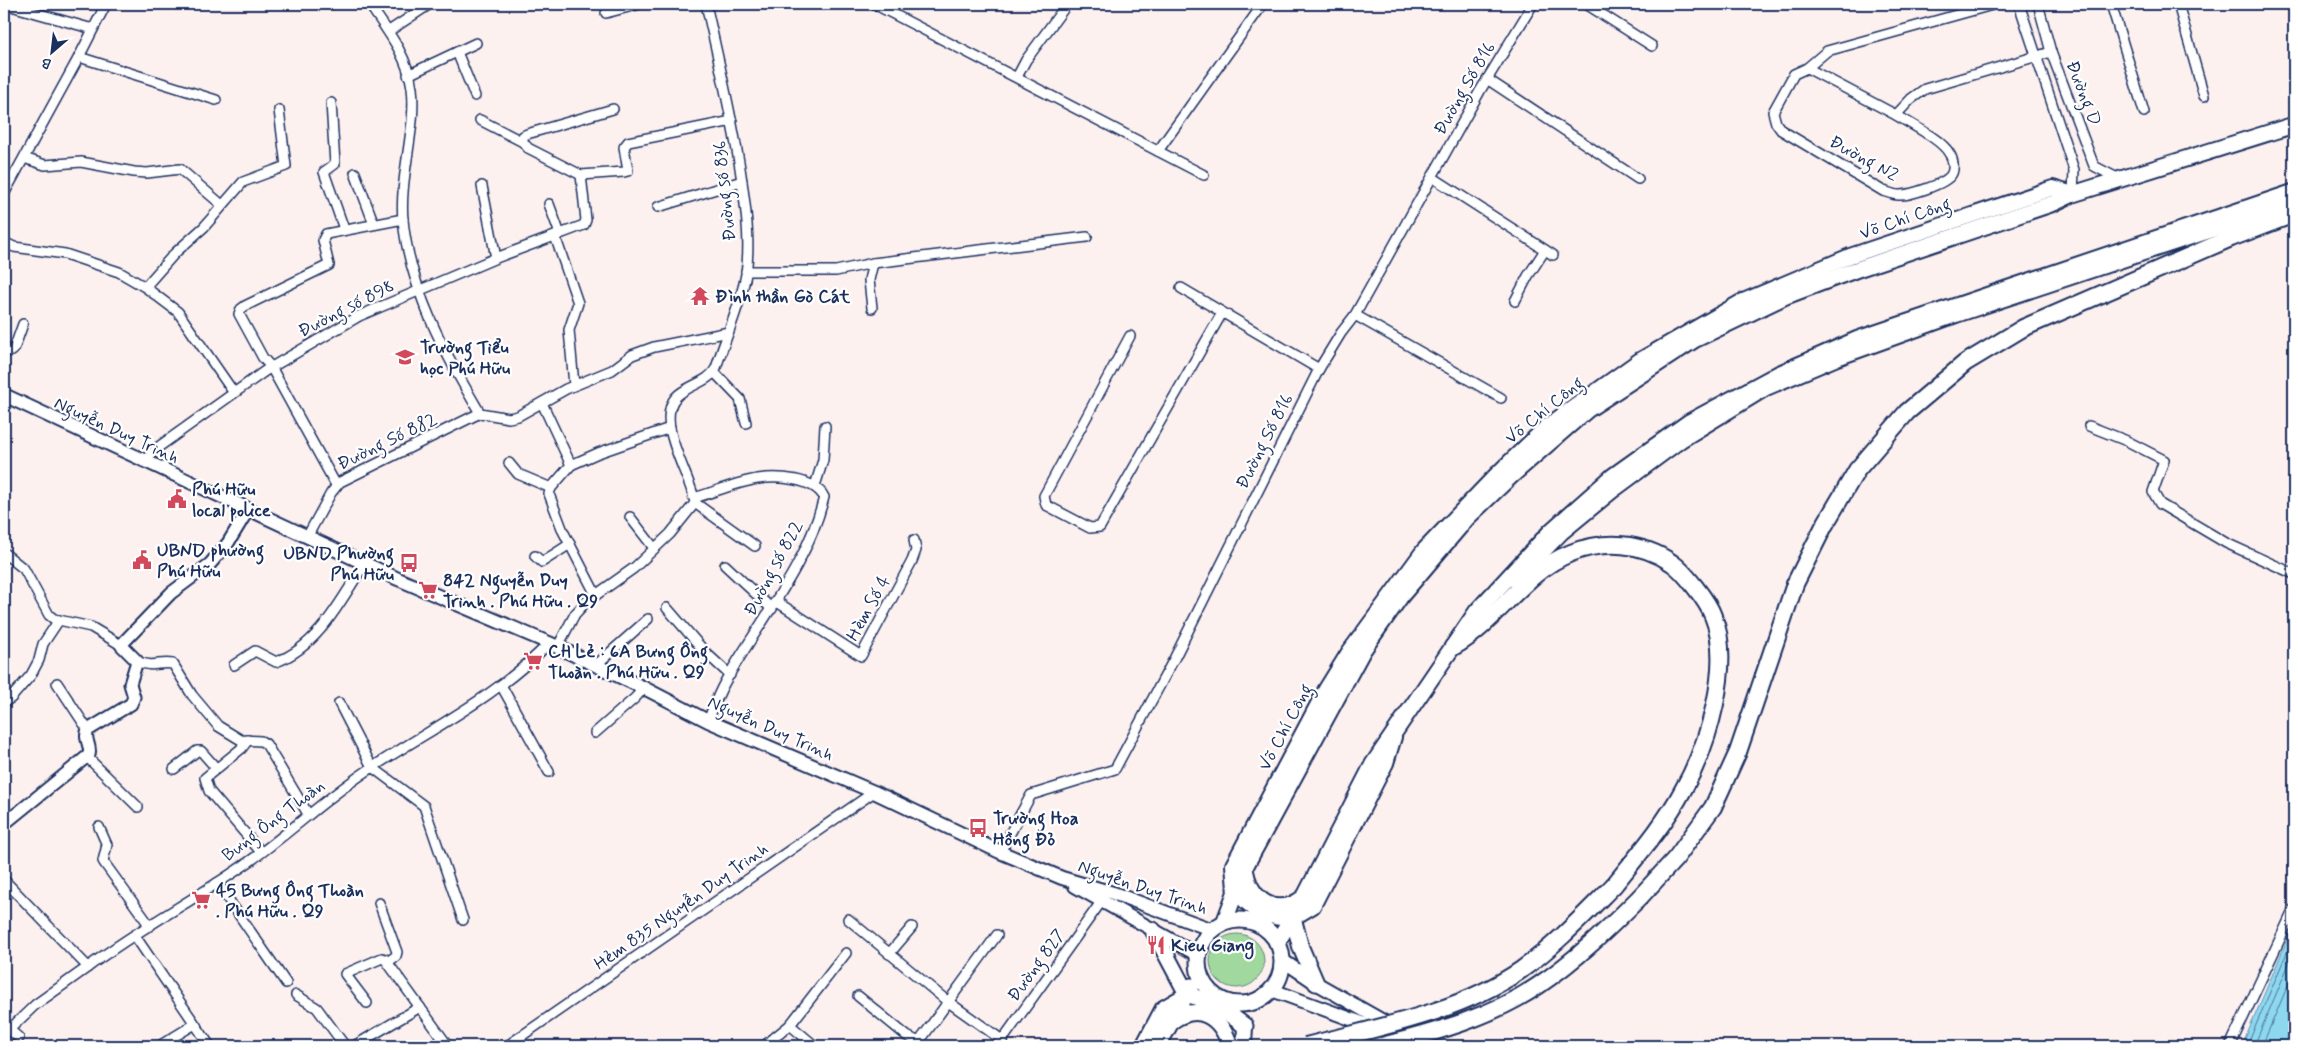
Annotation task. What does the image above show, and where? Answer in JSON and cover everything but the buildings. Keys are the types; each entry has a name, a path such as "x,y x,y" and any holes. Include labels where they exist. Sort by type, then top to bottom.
{"highway":[{"name":"Võ Chí Công","path":"1218,926 1245,867 1383,614 1401,596 1468,517 1510,476 1587,410 1694,340 1784,290 1852,263 2054,203 2074,194 2119,179 2294,125"},
{"path":"1277,942 1305,896 1373,764 1477,611 1551,531 1613,476 1689,422 1778,374 1858,339 2294,192"},
{"path":"1382,1046 1440,1031 1493,1010 1538,986 1592,945 1676,858 1713,807 1738,752 1795,584 1824,526 1857,470 1907,412 1964,363 2023,328 2231,238 2294,214"},
{"path":"1306,1046 1408,1020 1489,989 1521,970 1567,933 1614,885 1649,841 1683,791 1698,759 1717,690 1721,659 1714,616 1704,599 1680,569 1658,553 1631,546 1604,545 1571,553 1546,566 1519,588 1478,631 1453,647"},
{"path":"1245,867 1249,888 1259,899 1269,904 1289,907 1305,896"},
{"path":"1235,889 1245,902 1260,913 1278,918 1293,918"},
{"path":"1293,918 1300,948 1316,983"},
{"path":"1231,1046 1268,993 1282,970 1282,960 1277,942 1271,934 1254,923 1244,920 1218,926 1203,941 1198,955 1199,972 1207,988 1220,999 1230,1004 1242,1004 1268,993"},
{"path":"1153,930 1187,994 1217,1005 1245,1026"},
{"path":"1158,1046 1199,972"},
{"path":"1172,1021 1182,1014 1195,1011 1208,1016 1220,1024 1231,1046"}],"main road":[{"path":"1453,647 1562,532 1612,491 1681,440 1766,388 1837,358 1956,315 2294,203"},
{"name":"Nguyễn Duy Trinh","path":"4,396 365,564 553,645 708,721 874,792 1000,852 1062,878 1218,926"},
{"name":"Võ Chí Công","path":"1235,889 1233,866 1326,689 1383,614"},
{"path":"1293,918 1313,906 1386,764 1395,734"},
{"name":"Nguyễn Duy Trinh","path":"1062,878 1101,902 1198,955"},
{"path":"1282,960 1316,983 1426,1046"},
{"path":"1268,993 1426,1046"},
{"path":"1143,1046 1162,1008 1187,994"},
{"path":"1244,1046 1245,1026"}],"street":[{"path":"4,4 93,29"},
{"path":"4,194 106,4"},
{"path":"369,4 389,31 408,75 412,99 404,175 403,219 408,252 419,290 453,368 480,413 509,418 542,403 574,385 597,378 612,370 632,355 654,347 729,332"},
{"path":"389,31 430,4"},
{"path":"606,14 640,4"},
{"name":"Đường số 836","path":"706,4 732,121 742,181 747,228 746,271 740,303 714,372"},
{"path":"874,4 1204,175"},
{"path":"1017,77 1026,60 1067,4"},
{"path":"1158,151 1263,4"},
{"name":"Đường Số 816","path":"1000,852 1031,795 1115,769 1175,656 1319,369 1341,332 1355,315 1487,79 1533,4"},
{"path":"1586,4 1652,46"},
{"name":"Đường N2","path":"1896,115 1949,152 1953,163 1952,173 1947,180 1908,195 1898,195 1884,191 1781,130 1776,123 1773,112 1794,74 1807,68 1827,52 1996,4"},
{"name":"Đường D","path":"2019,4 2074,170 2074,194"},
{"name":"Đường D","path":"2038,4 2051,52 2094,166 2119,179"},
{"path":"2111,4 2144,112"},
{"path":"2178,4 2204,96"},
{"path":"408,75 476,43"},
{"path":"457,52 474,96"},
{"path":"1807,68 1896,115 1911,99 1925,90 2051,52"},
{"path":"79,57 216,100"},
{"path":"1487,79 1638,179"},
{"path":"331,103 335,164 324,172 344,229"},
{"path":"145,287 175,253 204,227 243,182 286,166 279,110"},
{"path":"523,142 523,136 526,134 613,110"},
{"path":"480,120 523,142 528,148 581,175 628,171 624,147 628,142 732,121"},
{"path":"24,158 45,165 82,162 147,173 180,169 222,205"},
{"path":"354,173 374,224"},
{"name":"Đường số 898","path":"144,462 157,448 234,393 271,368 359,316 496,258 586,223 581,175"},
{"path":"1432,177 1549,252 1528,276 1515,301"},
{"path":"658,207 742,181"},
{"path":"482,186 496,258"},
{"path":"549,204 578,303 569,330 574,385"},
{"path":"336,485 239,314 241,309 329,265 323,237 344,229 403,219"},
{"path":"746,271 836,271 873,263 1087,237"},
{"path":"4,242 14,247 66,254 119,272 145,287 178,312 234,393"},
{"path":"872,308 870,280 873,263"},
{"path":"1181,288 1319,369"},
{"path":"1130,336 1044,496 1046,505 1090,528 1100,527 1222,313"},
{"path":"1355,315 1501,398"},
{"path":"4,352 14,349 23,324"},
{"path":"746,423 740,399 714,372 677,397 673,403 670,428 673,444 693,492 694,501 755,546"},
{"path":"542,403 571,465"},
{"name":"Đường Số 882","path":"307,537 336,485 480,413"},
{"path":"553,645 575,614 596,595 634,568 670,534 694,501 758,479 789,479 815,486 823,460 825,426"},
{"path":"2089,426 2127,441 2164,460 2153,492 2160,504 2226,543 2294,574"},
{"path":"596,595 553,508 549,494 551,488 571,465 598,452 670,428"},
{"path":"510,463 518,474 551,488"},
{"name":"Đường số 822","path":"708,721 730,675 774,606 807,545 820,513 824,497 815,486"},
{"path":"121,645 171,593 210,564 228,544 248,510"},
{"path":"630,517 654,548"},
{"name":"Hèm Số 4","path":"774,606 860,656 912,561 916,550 914,540"},
{"path":"536,556 542,562 570,544"},
{"path":"4,553 24,569 50,615 59,620 91,627 121,645 137,662 149,666 172,664 192,695 218,726 236,738 261,741 270,747 308,814"},
{"path":"234,665 255,650 276,662 285,659 309,643 330,616 365,564"},
{"path":"725,565 774,606"},
{"path":"667,608 705,652 730,675"},
{"path":"596,665 648,619"},
{"path":"4,702 11,698 32,675 40,660 43,644 59,620"},
{"name":"Bưng Ông Thoàn","path":"18,1038 11,1031 12,1027 36,1005 88,967 261,852 308,814 372,767 466,711 553,645"},
{"path":"88,730 131,704 134,698 130,684 137,662"},
{"path":"4,824 87,757 90,750 86,739 88,730 57,683"},
{"path":"501,685 550,772"},
{"path":"595,733 636,698 644,688"},
{"path":"339,703 372,767 424,806 463,920"},
{"path":"248,740 242,748 205,778 209,792 261,852"},
{"path":"174,769 197,751 201,751 216,768"},
{"path":"87,757 138,807"},
{"name":"Hẻm 835 Nguyễn Duy Trinh","path":"507,1046 874,792"},
{"path":"99,827 107,845 105,864 150,926"},
{"path":"4,880 88,967"},
{"path":"216,883 286,983"},
{"name":"Đường 827","path":"1000,1043 1101,902"},
{"path":"379,903 397,952 396,956 389,961"},
{"path":"2230,1046 2294,909"},
{"path":"848,919 947,1002 1000,1043"},
{"path":"889,954 912,927"},
{"path":"858,996 918,1044 997,934"},
{"path":"135,936 210,1046"},
{"path":"764,1046 790,1025 846,953"},
{"path":"367,1003 345,974 382,958 389,961 448,1046"},
{"path":"296,995 318,1008 345,1046"},
{"path":"354,1046 420,1007"},
{"path":"159,1046 194,1024"},
{"path":"790,1025 815,1046"},
{"path":"1360,1046 1371,1026"}],"green space":[{"path":"1237,934 1247,936 1256,942 1262,951 1264,961 1262,971 1256,980 1247,986 1237,988 1227,986 1218,980 1212,971 1210,961 1212,951 1218,942 1227,936"}],"water":[{"path":"2294,924 2294,1046 2242,1046"}],"place":[{"name":"Đình thần Gò Cát","path":"700,296"},
{"name":"Trường Tiểu học Phú Hữu","path":"405,357"},
{"name":"Phú Hữu local police","path":"177,499"},
{"name":"UBND phường Phú Hữu","path":"142,560"},
{"name":"UBND Phường Phú Hữu","path":"409,563"},
{"name":"842 Nguyễn Duy Trinh . Phú Hữu . Q9","path":"428,590"},
{"name":"CH Lẻ : 6A Bưng Ông Thoàn . Phú Hữu . Q9","path":"533,661"},
{"name":"Trường Hoa Hồng Đỏ","path":"978,828"},
{"name":"45 Bưng Ông Thoàn . Phú Hữu . Q9","path":"201,900"},
{"name":"Kieu Giang","path":"1156,945"}]}
